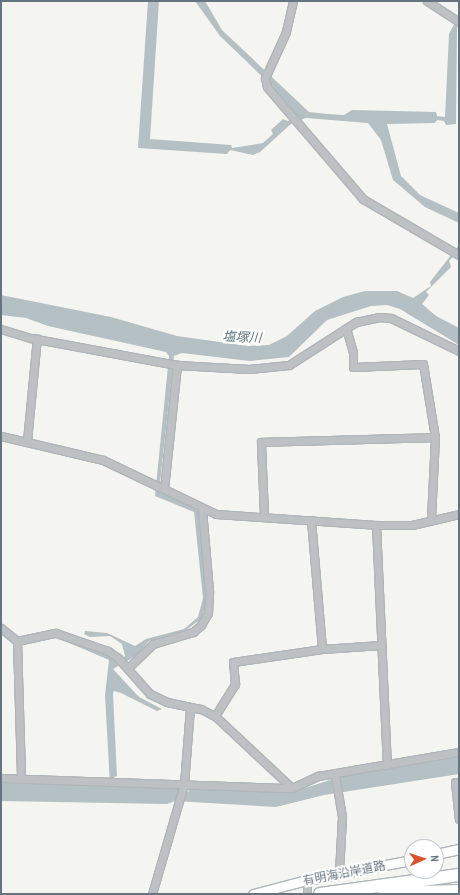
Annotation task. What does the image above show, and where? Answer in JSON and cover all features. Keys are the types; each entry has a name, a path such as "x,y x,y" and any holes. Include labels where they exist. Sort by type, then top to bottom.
{"highway":[{"path":"320,894 418,879 459,876"}],"main road":[{"path":"444,852 459,849"},
{"name":"有明海沿岸道路","path":"253,894 306,880 404,861"},
{"name":"有明海沿岸道路","path":"360,894 391,890 459,889"}],"street":[{"path":"293,1 286,32 265,78 267,87 363,199 459,255"},
{"path":"427,1 459,22"},
{"path":"1,329 37,338 176,365 249,369 289,366 346,328 368,318 391,318 459,350"},
{"path":"346,328 353,352 353,367 423,364 435,436 432,519"},
{"path":"27,441 37,338"},
{"path":"164,489 176,365"},
{"path":"1,436 103,460 202,509 216,514 264,515 376,525 412,525 432,519 459,514"},
{"path":"264,515 261,442 435,436"},
{"path":"128,668 153,644 193,632 201,625 208,613 209,591 202,509"},
{"path":"311,520 322,649"},
{"path":"376,525 387,765"},
{"path":"1,628 17,641 22,778"},
{"path":"17,641 56,633 108,651 128,668 150,694 190,708 201,709 215,716 292,788"},
{"path":"215,716 235,684 233,662 322,649 381,645"},
{"path":"152,894 184,784 190,708"},
{"path":"1,778 292,788 318,776 334,775 459,752"},
{"path":"334,775 342,817 339,873"},
{"path":"455,782 459,819"},
{"path":"306,880 307,894"}],"shaded area":[{"path":"148,1 159,1 150,139 231,145 232,148 263,143 273,134 271,130 283,119 288,121 296,115 272,86 220,36 195,1 205,1 222,30 309,112 344,115 352,110 436,112 437,116 445,117 449,34 459,15 457,29 456,124 446,125 444,121 437,120 435,123 387,124 401,176 420,195 459,213 459,223 425,207 393,180 381,140 368,123 306,118 292,123 260,152 253,155 230,150 227,154 138,148"},
{"path":"459,245 459,250 449,261 451,267 426,292 429,295 422,304 436,316 459,328 459,345 400,309 387,305 371,306 327,320 289,357 250,361 182,353 174,356 159,491 198,511 206,594 204,611 201,619 186,630 149,641 136,656 113,669 139,697 162,709 157,711 121,693 114,691 113,694 117,776 114,777 114,785 178,788 178,792 188,792 190,789 293,792 342,776 459,756 459,774 324,795 276,807 175,801 167,804 1,801 1,783 110,785 105,695 109,660 60,639 64,638 103,652 117,663 125,656 122,644 110,636 90,637 84,634 85,631 107,633 135,646 146,639 184,629 198,617 203,598 194,512 155,496 169,356 166,352 48,326 26,318 1,315 1,295 111,317 177,336 248,346 269,345 287,336 315,311 343,297 365,291 397,291 413,298 431,286 430,282"}],"water label":[{"name":"塩塚川","path":"242,338"}]}
